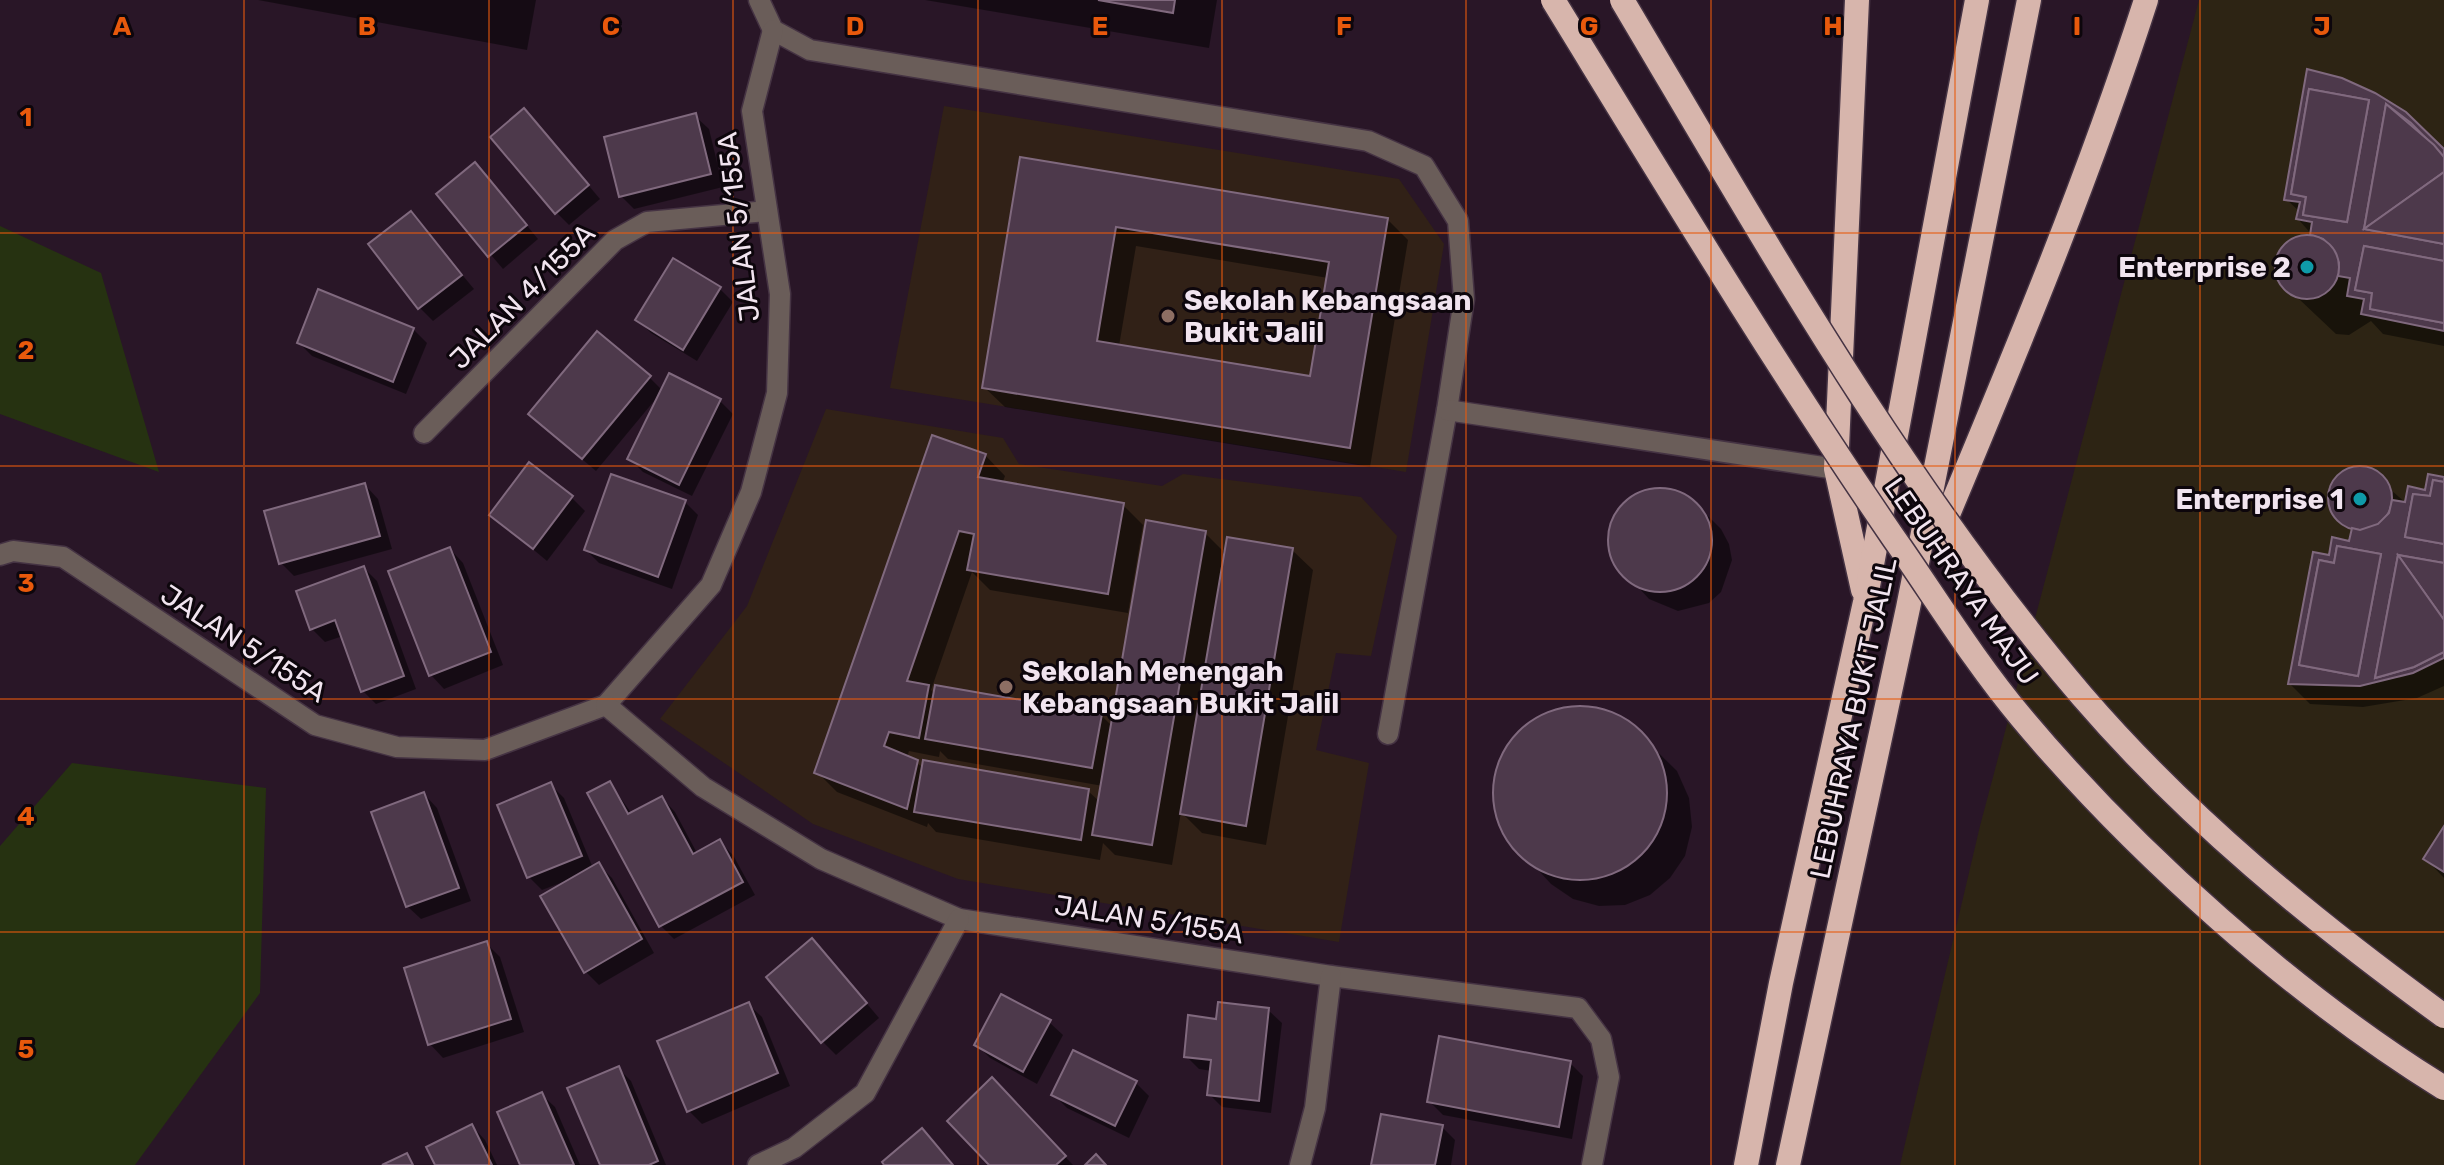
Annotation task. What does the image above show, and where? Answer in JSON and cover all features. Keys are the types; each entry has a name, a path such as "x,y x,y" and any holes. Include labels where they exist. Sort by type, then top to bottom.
{"highway":[{"name":"LEBUHRAYA MAJU","path":"1553,0 1805,408 2019,715 2103,809 2202,903 2303,987 2444,1088"},
{"name":"LEBUHRAYA MAJU","path":"1622,0 1879,424 2022,623 2094,709 2215,833 2309,914 2444,1016"},
{"path":"1857,0 1836,469 1865,602"},
{"name":"LEBUHRAYA BUKIT JALIL","path":"1746,1165 1785,968 1865,602 1977,0"},
{"name":"LEBUHRAYA BUKIT JALIL","path":"1788,1165 1908,608 2029,0"},
{"path":"1908,608 2028,322 2112,104 2146,0"}],"street":[{"path":"759,0 773,30 810,50 1368,141 1424,166 1458,221 1464,299 1388,734"},
{"name":"JALAN 5/155A","path":"0,555 13,551 63,557 315,725 397,747 485,750 606,705 711,585 751,492 777,393 780,294 752,111 773,30"},
{"name":"JALAN 4/155A","path":"424,433 615,240 647,222 767,211"},
{"path":"1447,410 1836,469"},
{"name":"JALAN 5/155A","path":"606,705 703,787 821,859 959,919 1331,976 1578,1008 1601,1039 1609,1077 1592,1165"},
{"path":"758,1165 794,1148 865,1093 959,919"},
{"path":"1300,1165 1315,1108 1331,976"}],"shaded area":[{"path":"2199,0 2444,0 2444,1165 1900,1165 1980,826"},
{"name":"Sekolah Kebangsaan Bukit Jalil","path":"944,106 1399,179 1444,244 1406,472 890,388"},
{"name":"Sekolah Menengah Kebangsaan Bukit Jalil","path":"826,409 1003,438 1019,464 1162,486 1183,474 1361,497 1397,536 1371,656 1336,653 1316,750 1369,763 1339,942 958,879 813,824 660,719 747,606"}],"green space":[{"path":"0,226 101,273 159,472 0,414"},
{"path":"72,763 266,788 260,993 135,1165 0,1165 0,846"}],"building":[{"path":"1098,0 1175,0 1173,13"},
{"path":"2307,69 2342,78 2406,112 2444,149 2444,157 2411,123 2386,104 2364,229 2444,244 2444,261 2364,246 2355,290 2372,293 2370,309 2444,323 2444,331 2361,314 2364,299 2347,296 2350,278 2338,276 2339,263 2333,249 2323,239 2310,235 2312,222 2296,219 2300,202 2284,200","holes":["2309,89 2369,100 2347,222 2303,215 2306,197 2291,194"]},
{"path":"2309,89 2369,100 2347,222 2303,215 2306,197 2291,194"},
{"path":"2386,104 2434,145 2444,157 2444,172 2364,229"},
{"path":"524,108 589,185 555,214 490,137"},
{"path":"696,113 711,174 619,197 604,137"},
{"path":"1020,157 1388,218 1350,448 982,388","holes":["1116,227 1329,262 1310,376 1097,341"]},
{"path":"475,162 527,225 488,257 436,194"},
{"path":"2444,172 2444,244 2364,229"},
{"path":"411,211 462,275 418,309 368,244"},
{"name":"Enterprise 2","path":"2307,235 2325,241 2333,249 2339,267 2333,285 2325,293 2307,299 2289,293 2281,285 2275,267 2281,249 2289,241"},
{"path":"2364,246 2444,261 2444,323 2370,309 2372,293 2355,290"},
{"path":"673,258 721,287 683,350 635,320"},
{"path":"318,289 414,328 393,382 297,343"},
{"path":"597,331 651,376 582,459 528,414"},
{"path":"669,373 721,399 679,485 627,459"},
{"path":"932,435 986,454 978,477 1124,503 1108,594 967,570 974,534 959,531 907,681 929,685 919,738 889,732 884,746 918,760 907,809 814,773"},
{"path":"529,462 573,496 533,549 489,515"},
{"name":"Enterprise 1","path":"2360,466 2378,472 2386,480 2392,498 2386,516 2378,524 2360,530 2342,524 2334,516 2328,498 2334,480 2342,472"},
{"path":"611,474 686,500 658,577 584,550"},
{"path":"2428,474 2444,477 2444,482 2433,480 2430,496 2413,494 2405,537 2444,544 2444,563 2398,555 2375,678 2414,667 2444,652 2444,658 2413,673 2360,686 2288,684 2313,552 2329,555 2332,537 2349,541 2352,528 2360,530 2378,524 2389,513 2392,500 2405,502 2408,486 2425,490","holes":["2337,546 2381,554 2358,676 2299,665 2319,560 2334,563"]},
{"path":"2433,480 2444,482 2444,544 2405,537 2413,494 2430,496"},
{"path":"365,483 380,536 279,564 264,511"},
{"path":"1660,488 1680,492 1703,511 1712,540 1708,560 1689,583 1660,592 1640,588 1617,569 1608,540 1612,520 1631,497"},
{"path":"1146,520 1206,531 1152,845 1092,835"},
{"path":"1227,537 1293,548 1246,826 1180,814"},
{"path":"2337,546 2381,554 2358,676 2299,665 2319,560 2334,563"},
{"path":"450,547 491,652 429,676 388,571"},
{"path":"2398,555 2444,563 2444,620"},
{"path":"2398,555 2444,620 2444,652 2414,667 2375,678"},
{"path":"364,566 404,676 361,692 335,620 310,630 296,591"},
{"path":"935,685 1102,714 1092,768 925,739"},
{"path":"1580,706 1613,713 1641,732 1660,760 1667,793 1660,826 1641,854 1613,873 1580,880 1547,873 1519,854 1500,826 1493,793 1500,760 1519,732 1547,713"},
{"path":"923,760 1089,789 1081,840 914,812"},
{"path":"610,781 628,814 662,796 693,854 720,839 743,882 659,927 587,793"},
{"path":"551,782 582,856 527,878 497,805"},
{"path":"424,792 459,888 406,907 371,812"},
{"path":"2444,826 2444,872 2423,859"},
{"path":"599,862 642,939 584,973 540,896"},
{"path":"812,938 867,1003 821,1043 766,977"},
{"path":"487,941 511,1019 428,1045 404,968"},
{"path":"1001,994 1051,1020 1023,1072 974,1045"},
{"path":"749,1002 778,1073 687,1112 657,1041"},
{"path":"1218,1002 1269,1008 1259,1101 1207,1095 1211,1060 1184,1057 1188,1015 1216,1019"},
{"path":"1439,1036 1571,1061 1559,1127 1427,1102"},
{"path":"1073,1050 1137,1081 1115,1126 1051,1095"},
{"path":"619,1066 658,1161 649,1165 600,1165 567,1088"},
{"path":"992,1077 1066,1156 1056,1165 989,1165 947,1121"},
{"path":"542,1092 574,1165 520,1165 497,1112"},
{"path":"1381,1114 1443,1125 1435,1165 1371,1165"},
{"path":"472,1124 492,1165 435,1165 426,1147"},
{"path":"922,1128 953,1165 884,1165 882,1162"},
{"path":"407,1153 413,1165 382,1165"},
{"path":"1096,1154 1106,1165 1085,1165"}],"place":[{"name":"Enterprise 2","path":"2307,267"},
{"name":"Sekolah Kebangsaan Bukit Jalil","path":"1168,316"},
{"name":"Enterprise 1","path":"2360,499"},
{"name":"Sekolah Menengah Kebangsaan Bukit Jalil","path":"1006,687"}]}
